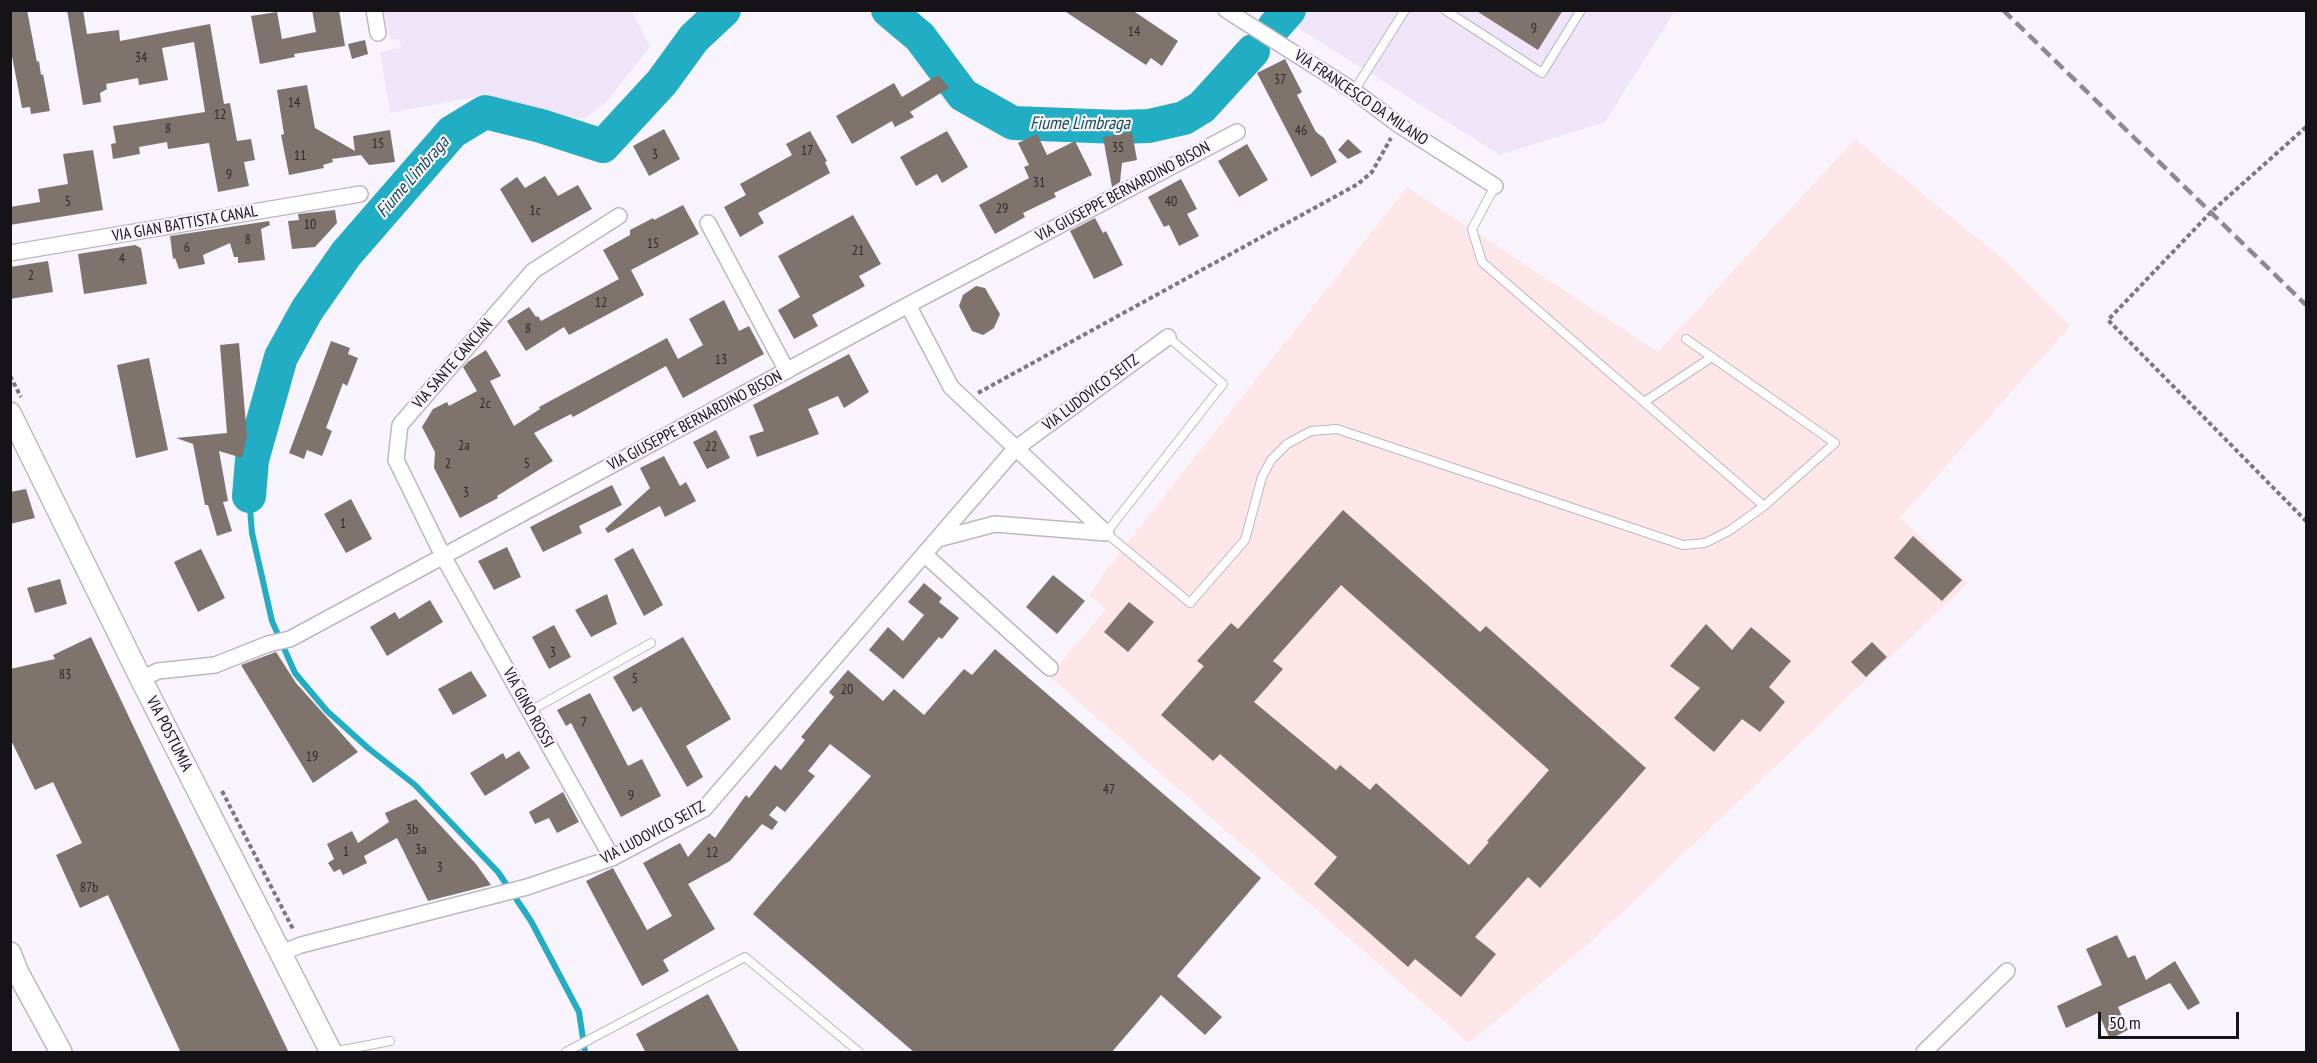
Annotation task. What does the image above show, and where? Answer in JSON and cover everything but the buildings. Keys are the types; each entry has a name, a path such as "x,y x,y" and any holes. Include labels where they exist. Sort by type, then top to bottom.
{"street":[{"path":"374,10 378,33"},
{"name":"VIA FRANCESCO DA MILANO","path":"1226,10 1244,15 1399,124 1495,186"},
{"name":"VIA GIUSEPPE BERNARDINO BISON","path":"141,679 158,671 215,665 268,644 290,639 444,558 908,305 1237,132"},
{"name":"VIA GIAN BATTISTA CANAL","path":"10,253 360,194"},
{"name":"VIA SANTE CANCIAN","path":"444,558 396,460 400,425 533,270 619,216"},
{"path":"708,223 788,371"},
{"path":"908,305 951,387 1106,533"},
{"name":"VIA LUDOVICO SEITZ","path":"281,952 527,887 612,858 704,809 1015,449 1168,337"},
{"name":"VIA POSTUMIA","path":"10,413 141,679 331,1052"},
{"path":"938,539 995,524 1106,533"},
{"path":"924,554 1050,668"},
{"name":"VIA GINO ROSSI","path":"444,558 612,858"},
{"path":"10,953 14,975 61,1053"},
{"path":"1924,1053 2007,971"}],"lane":[{"path":"1354,91 1405,10"},
{"path":"1445,10 1542,73 1581,10"},
{"path":"1495,186 1472,229 1482,262 1764,506"},
{"path":"1168,337 1223,384 1106,533 1190,603 1245,540 1262,477 1271,460 1287,444 1311,431 1337,429 1683,545 1705,543 1729,531 1764,506 1835,443 1686,339"},
{"path":"1644,402 1712,357"},
{"path":"530,711 651,643"},
{"path":"566,1053 745,957 859,1053"},
{"path":"331,1052 390,1041"}],"path":[{"path":"965,400 1358,184 1372,172 1399,124"},
{"path":"2307,127 2211,212 2108,320 2307,520"}],"shaded area":[{"path":"1305,10 1675,11 1605,122 1500,155 1292,24"},
{"path":"384,11 632,11 650,47 607,101 586,118 567,118 545,112 500,106 471,112 480,107 490,94 390,113 380,52 401,48 399,39 390,40"},
{"path":"1855,139 2008,263 2070,326 1900,518 1968,583 1593,940 1469,1043 1049,676 1106,609 1089,595 1107,569 1407,187 1658,352"}],"waterway":[{"name":"Fiume Limbraga","path":"249,496 252,460 281,357 307,310 346,254 452,132 485,112 541,126 603,146 662,82 694,38 724,10"},
{"name":"Fiume Limbraga","path":"888,10 920,37 963,95 1013,123 1119,127 1149,126 1184,118 1202,107 1253,51"},
{"name":"Fiume Limbraga","path":"1274,27 1289,10"},
{"path":"249,496 252,533 272,621 295,673 327,711 368,748 415,785 498,872 531,921 579,1012 585,1052"}],"railway":[{"path":"2003,10 2306,305"}]}
